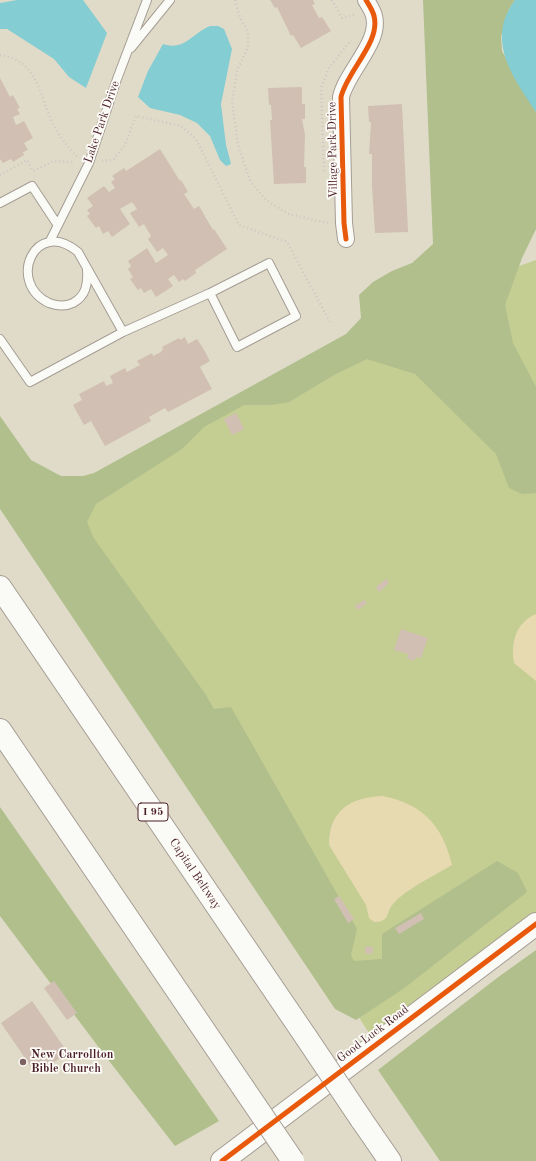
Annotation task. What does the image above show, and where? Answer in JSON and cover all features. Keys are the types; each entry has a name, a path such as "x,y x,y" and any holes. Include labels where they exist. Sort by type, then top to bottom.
{"main road":[{"name":"Capital Beltway","path":"0,588 390,1161"},
{"path":"0,730 293,1161"},
{"name":"Good Luck Road","path":"222,1161 536,924"}],"street":[{"name":"Village Park Drive","path":"346,239 344,223 341,97 346,82 373,38 375,18 366,0"}],"lane":[{"name":"Lake Park Drive","path":"50,241 57,224 89,164 117,79 147,0"},
{"path":"128,52 170,0"},
{"path":"0,203 32,186 57,224"},
{"path":"87,270 87,288 80,299 67,306 55,305 40,298 32,290 28,278 28,264 33,253 41,245 50,241 61,242 70,246 78,252 123,332"},
{"path":"0,339 30,382 123,332 210,293 269,263 296,316 237,347 210,293"}],"path":[{"path":"235,0 240,18 248,32 248,47 236,71 232,102 238,145 251,183 266,200 288,214 327,224 344,223"},
{"path":"0,55 8,56 25,66 36,78 53,124 65,144 77,157"},
{"path":"98,162 113,160 126,145 136,116 181,126 196,139 239,225 287,242 331,324"},
{"path":"0,175 27,160 33,171 54,162 74,162"}],"green space":[{"path":"423,0 515,0 509,9 501,37 502,51 536,112 536,229 522,258 505,305 513,343 536,387 536,493 522,494 509,488 496,454 415,374 367,359 334,375 289,402 272,405 244,405 204,427 182,449 96,504 87,522 93,537 206,695 214,709 231,707 357,929 351,955 354,961 382,959 382,934 497,861 518,873 527,892 403,989 356,1020 335,1009 0,509 0,416 31,460 61,476 83,476 94,473 346,334 361,318 359,295 373,282 392,271 412,263 433,244"},
{"path":"536,260 536,924 376,1044 34,510 387,314"},
{"path":"0,807 219,1121 175,1146 0,916"},
{"path":"536,950 536,1161 440,1161 378,1070 497,978"}],"sand":[{"path":"536,614 536,681 514,663 513,648 519,628 529,618"},
{"path":"383,796 409,805 420,811 429,819 437,828 443,839 452,865 422,882 399,898 391,906 387,916 383,920 374,922 369,918 366,905 329,845 333,823 338,814 344,808 361,799"}],"water":[{"path":"17,0 83,0 107,33 86,88 69,77 54,59 7,29 0,29 0,3"},
{"path":"515,0 536,0 536,112 511,72 502,44 502,29 506,15"},
{"path":"210,26 218,26 224,29 232,49 221,104 226,145 231,164 226,166 220,160 210,136 197,123 180,115 150,108 138,97 148,71 163,44 171,46 183,43"}],"building":[{"path":"270,0 313,0 315,4 312,5 319,18 322,17 331,31 301,48 293,35 291,36 277,7 275,8"},
{"path":"0,78 10,97 13,95 20,108 17,109 20,114 13,117 16,125 24,121 33,138 24,143 28,150 23,152 24,155 13,162 11,159 3,163 0,159"},
{"path":"302,87 302,104 305,104 305,119 302,119 305,135 304,167 306,167 306,183 274,184 270,120 272,120 268,88"},
{"path":"402,104 408,232 375,233 372,186 372,154 369,154 371,122 369,122 368,106"},
{"path":"160,149 188,192 184,194 194,209 199,206 213,230 214,229 227,249 195,270 196,273 185,281 183,279 179,282 174,275 168,279 173,286 156,297 151,289 144,293 141,288 138,290 130,279 133,277 128,269 131,266 128,261 147,248 156,263 168,255 163,248 157,252 148,239 151,236 144,224 139,227 130,213 137,209 132,202 120,209 130,224 112,237 108,231 103,234 99,226 96,228 87,216 90,214 87,210 93,206 87,198 104,186 109,192 115,188 111,182 115,179 112,176 124,168 126,171"},
{"path":"185,337 188,344 197,339 210,361 200,367 212,389 168,412 165,408 149,417 151,421 105,446 91,421 84,425 73,405 82,400 79,394 104,381 106,386 113,383 110,376 125,368 127,372 140,365 137,361 152,353 153,356 161,352 163,349 162,347 179,338 180,340"},
{"path":"236,413 244,429 232,435 224,419"},
{"path":"386,579 389,583 379,592 376,587"},
{"path":"364,600 367,603 358,610 355,606"},
{"path":"401,629 428,638 421,658 416,657 414,661 407,658 408,654 394,650"},
{"path":"339,896 354,919 348,923 334,899"},
{"path":"421,913 424,919 399,934 395,928"},
{"path":"365,947 373,947 372,954 365,953"},
{"path":"54,981 77,1013 67,1020 44,988"},
{"path":"32,1001 68,1053 36,1074 1,1023"}],"cycle path":[{"path":"346,239 344,223 341,97 344,87 373,36 375,26 374,16 366,0"},
{"path":"222,1161 536,924"}],"place":[{"name":"New Carrollton Bible Church","path":"23,1062"}]}
